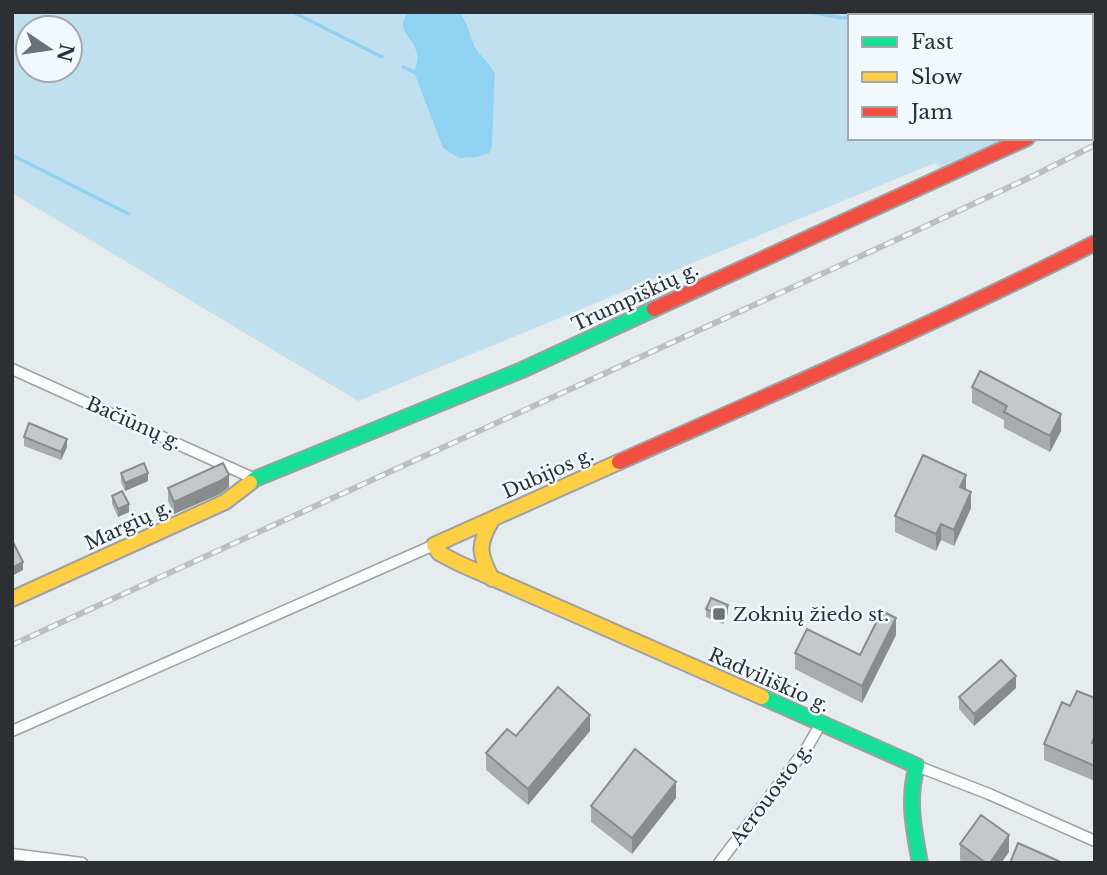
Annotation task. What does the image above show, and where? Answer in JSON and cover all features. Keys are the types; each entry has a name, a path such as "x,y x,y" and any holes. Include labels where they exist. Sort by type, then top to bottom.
{"main road":[{"name":"Trumpiškių g.","path":"255,479 522,370 1023,140"},
{"name":"Dubijos g.","path":"435,545 860,355 1095,243"},
{"name":"Margių g.","path":"12,599 225,502 255,479"},
{"path":"492,520 482,535 480,552 481,561 492,579"},
{"name":"Radviliškio g.","path":"435,545 444,556 492,579 917,766"},
{"path":"917,766 912,781 912,808 920,863"}],"street":[{"name":"Bačiūnų g.","path":"12,369 255,479"},
{"name":"Dubijos g.","path":"12,731 435,545"},
{"name":"Aerouosto g.","path":"719,863 808,746 821,723"},
{"name":"Radviliškio g.","path":"917,766 989,794 1095,841"},
{"path":"12,854 82,863"}],"shaded area":[{"path":"12,12 408,12 404,31 417,51 417,60 492,147 495,74 477,50 459,12 1095,12 1093,105 1093,14 848,14 848,140 1023,140 948,175 935,163 358,401 12,193"}],"water":[{"path":"408,12 459,12 463,17 474,45 495,74 492,147 489,153 459,158 443,148 414,72 417,54 403,25"}],"building":[{"path":"980,371 1061,414 1050,436 1004,412 1007,406 972,387"},
{"path":"29,423 67,439 61,452 24,437"},
{"path":"923,455 966,475 960,487 971,492 954,530 941,524 936,534 895,516"},
{"path":"144,463 148,473 125,483 121,473"},
{"path":"223,463 229,475 174,502 168,488"},
{"path":"122,491 129,504 118,509 112,496"},
{"path":"12,543 23,562 12,568"},
{"path":"711,598 728,605 723,616 706,609"},
{"path":"882,611 896,618 862,686 795,653 807,629 860,655"},
{"path":"1001,660 1016,676 974,714 959,697"},
{"path":"558,687 590,715 528,789 486,753 507,729 516,736"},
{"path":"1077,691 1095,698 1095,735 1092,743 1095,744 1095,766 1044,744 1062,702 1070,706"},
{"path":"635,749 676,782 632,838 591,806"},
{"path":"981,815 1009,835 990,863 986,863 960,844"},
{"path":"1018,843 1063,863 1010,863"}],"waterway":[{"path":"293,12 382,57"},
{"path":"810,12 848,17"},
{"path":"883,14 900,12"},
{"path":"403,67 414,72"},
{"path":"12,155 129,214"}],"railway":[{"path":"12,645 911,233 1095,145"}],"traffic: fast":[{"path":"250,483 522,370 654,309"},
{"path":"762,697 917,766 912,802 920,863"}],"traffic: slow":[{"path":"619,462 434,545 439,553 458,563 762,697"},
{"path":"12,599 225,502 250,483"},
{"path":"492,520 482,543 482,556 492,579"}],"traffic: jam":[{"path":"654,309 1023,140"},
{"path":"619,462 918,328 1095,243"}],"place":[{"name":"Zoknių žiedo st.","path":"719,614"}]}
